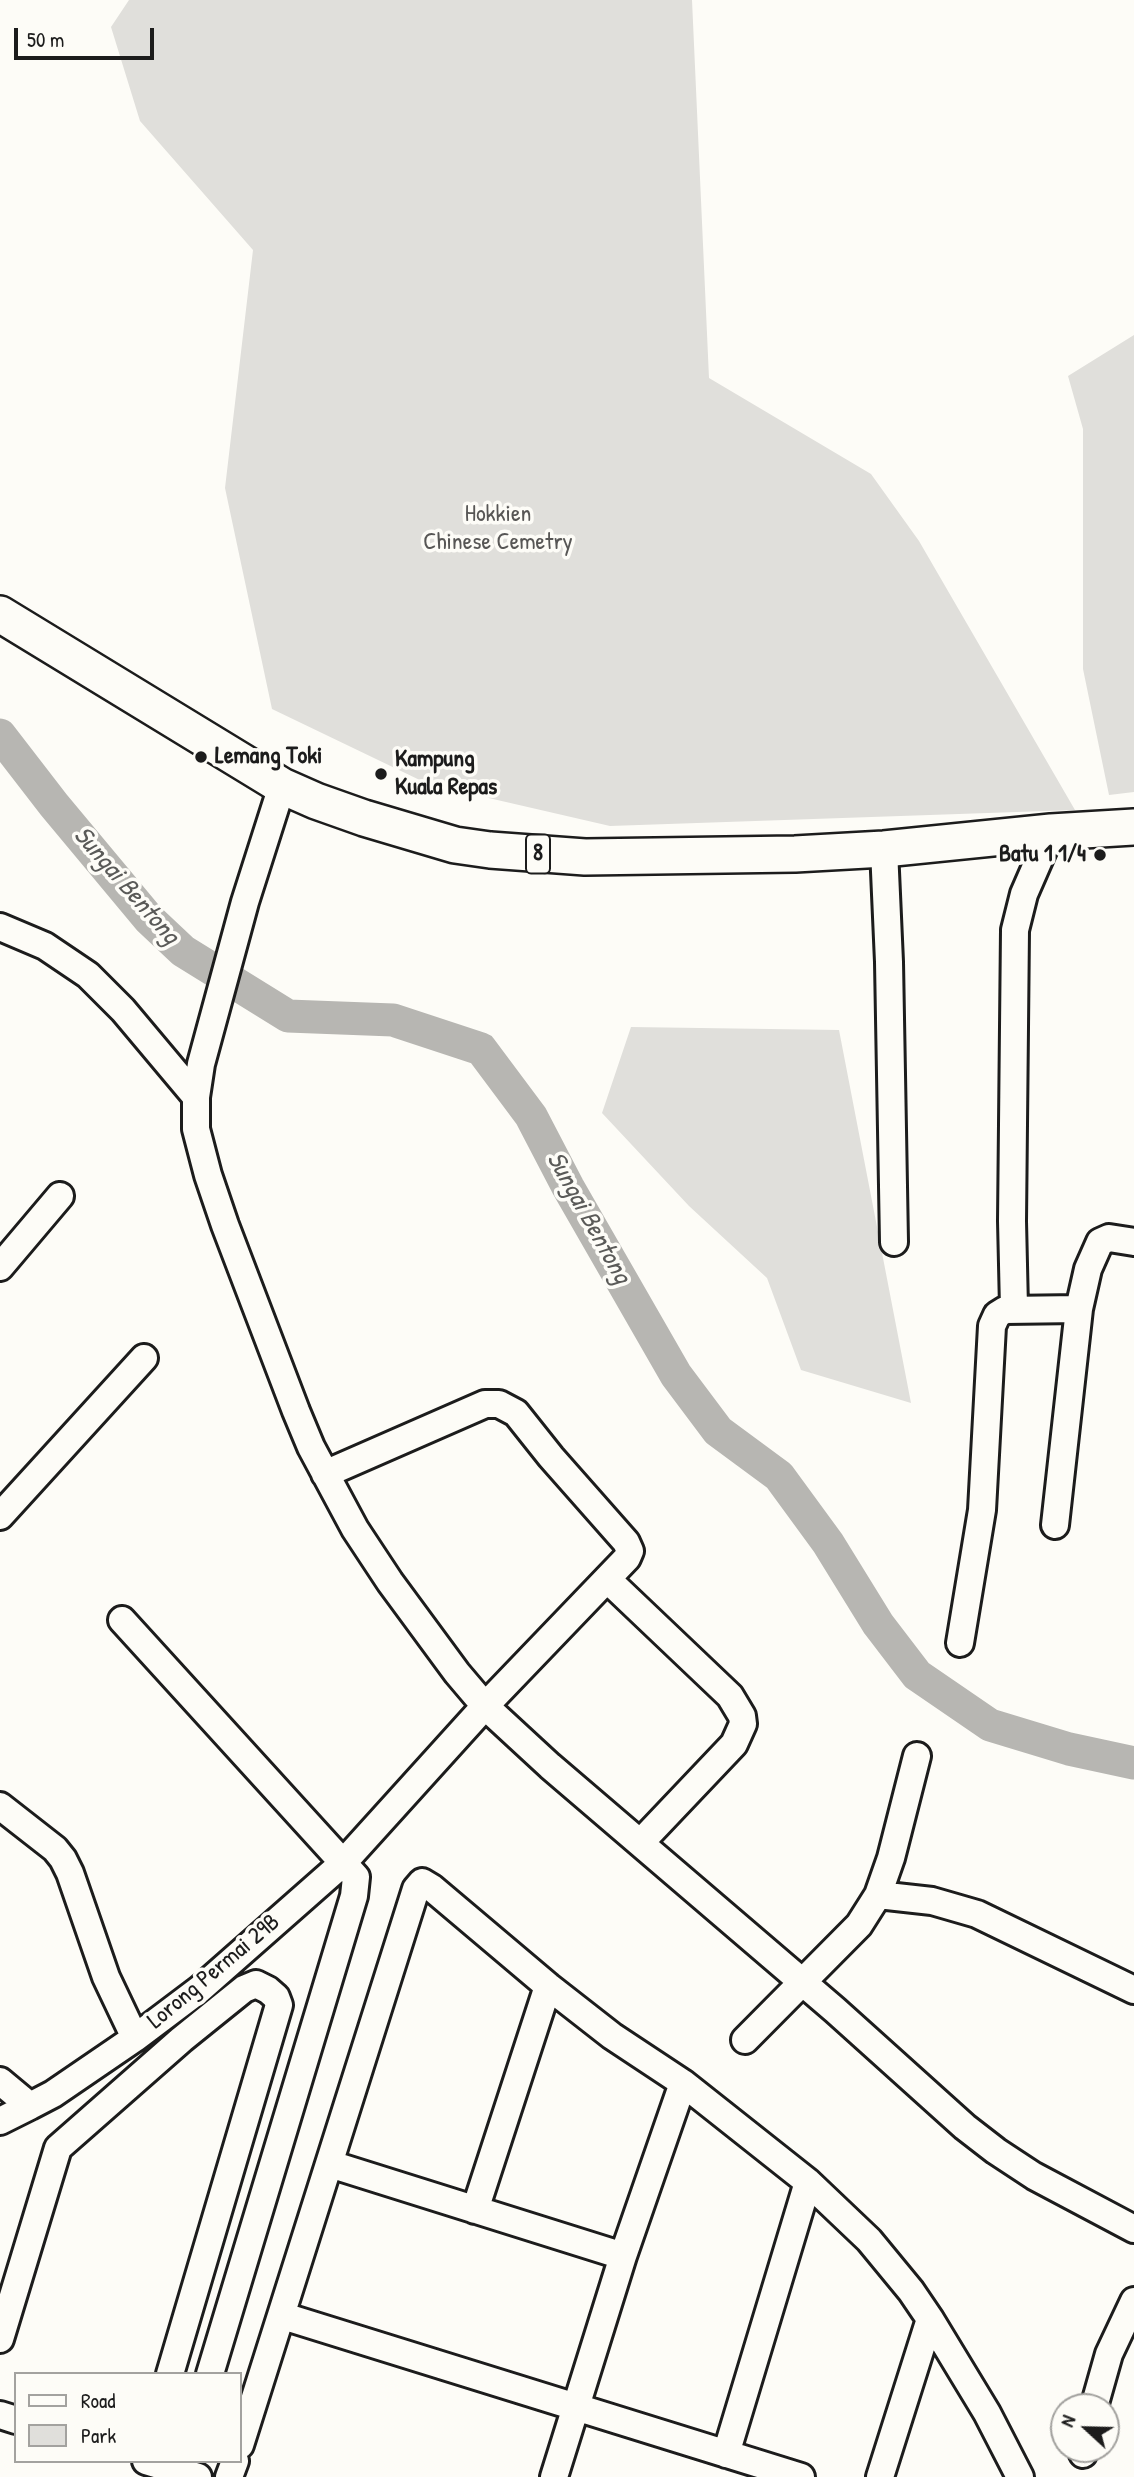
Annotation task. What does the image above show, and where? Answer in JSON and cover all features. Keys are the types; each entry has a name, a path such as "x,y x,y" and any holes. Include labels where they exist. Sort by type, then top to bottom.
{"main road":[{"name":"8","path":"0,614 282,786 316,802 455,845 547,855 628,857 795,854 1134,827"}],"street":[{"path":"282,786 245,902 201,1064 196,1097 199,1144 225,1225 296,1411 325,1474 355,1529 442,1655 485,1706 550,1766 803,1981 965,2127 1034,2176 1134,2229"},
{"path":"1014,1308 1012,1221 1015,930 1024,894 1051,832"},
{"path":"884,849 889,962 894,1242"},
{"path":"0,927 45,946 88,975 123,1010 196,1097"},
{"path":"0,1268 60,1196"},
{"path":"1055,1524 1079,1309 1091,1258 1100,1242 1109,1238 1134,1242"},
{"path":"960,1643 982,1510 992,1326 997,1315 1014,1308 1079,1309"},
{"path":"0,1516 144,1358"},
{"name":"Lorong Permai 29B","path":"0,1806 55,1849 63,1859 98,1958 135,2038 200,1989 343,1863 485,1706 627,1558 630,1551 516,1413 491,1402 325,1474"},
{"path":"607,1579 730,1696 742,1716 743,1724 734,1744 640,1842"},
{"path":"121,1620 356,1877 354,1896 211,2372"},
{"path":"745,2040 859,1925 878,1895 891,1858 917,1756"},
{"path":"242,2439 419,1883 424,1883 612,2036 683,2083 808,2182 869,2240 930,2319 987,2413 1020,2477"},
{"path":"878,1895 932,1901 977,1914 1134,1990"},
{"path":"0,2339 58,2148 183,2039 244,1989 256,1984 276,1997 279,2005 171,2372"},
{"path":"475,2210 548,1986"},
{"path":"0,2121 86,2073 135,2038"},
{"path":"0,2081 30,2106"},
{"path":"554,2477 623,2256 683,2083"},
{"path":"330,2164 623,2256"},
{"path":"726,2454 808,2182"},
{"path":"1098,2393 1109,2354 1134,2301"},
{"path":"283,2316 801,2477"},
{"path":"880,2477 930,2319"},
{"path":"155,2463 188,2470"}],"green space":[{"name":"Hokkien Chinese Cemetry","path":"129,0 692,0 709,378 871,474 919,541 1075,810 610,826 428,784 272,709 225,488 253,250 140,121 111,27"},
{"path":"1134,335 1134,792 1109,795 1083,669 1083,429 1068,376"},
{"path":"631,1027 839,1030 911,1403 801,1370 767,1278 689,1206 602,1113"}],"waterway":[{"name":"Sungai Bentong","path":"0,735 149,919 183,951 288,1016 393,1020 481,1049 531,1116 568,1187 676,1375 718,1431 779,1476 828,1543 878,1624 917,1675 990,1725 1069,1749 1134,1763"}],"place":[{"name":"Lemang Toki","path":"201,757"},
{"name":"Kampung Kuala Repas","path":"381,774"},
{"name":"Batu 1 1/4","path":"1100,855"}]}
